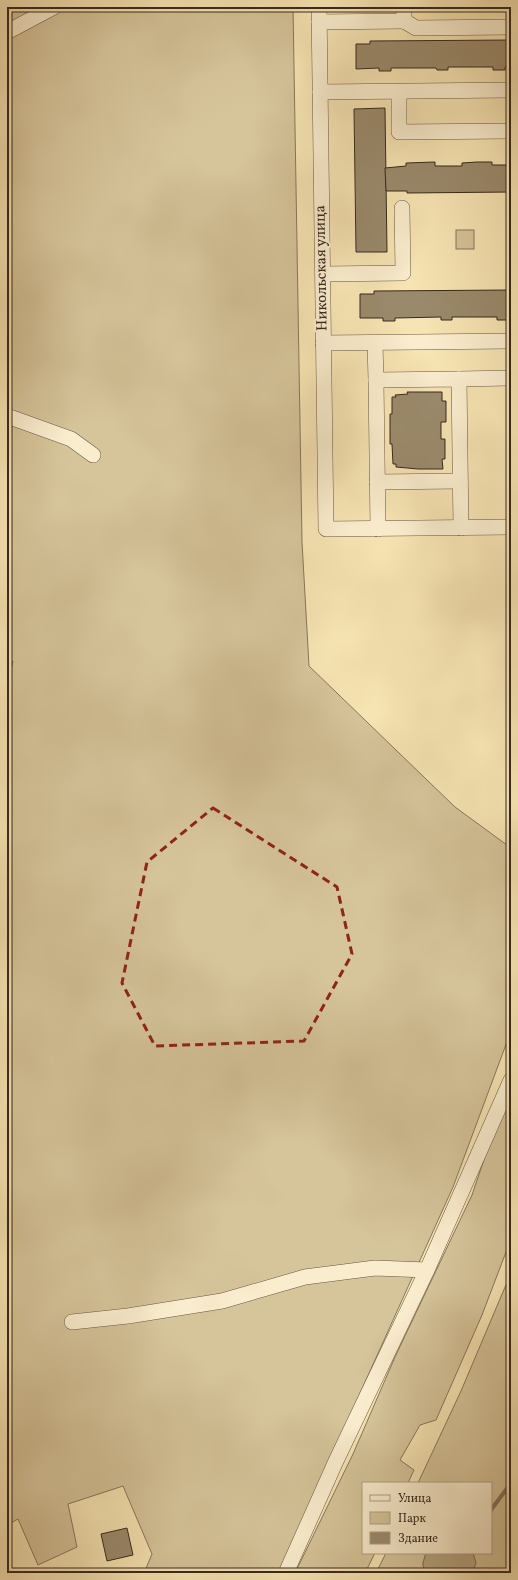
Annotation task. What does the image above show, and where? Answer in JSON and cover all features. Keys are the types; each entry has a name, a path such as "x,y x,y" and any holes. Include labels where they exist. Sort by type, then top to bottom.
{"street":[{"path":"7,32 54,7"},
{"name":"Никольская улица","path":"319,7 326,529 378,529"},
{"path":"319,22 404,14 416,28 511,27"},
{"path":"320,92 511,90"},
{"path":"398,92 399,132 511,131"},
{"path":"322,274 403,273 402,208"},
{"path":"323,344 511,341"},
{"path":"375,343 378,529 511,527"},
{"path":"376,380 511,378"},
{"path":"459,379 461,528"},
{"path":"7,416 71,439 93,455"},
{"path":"377,482 460,482"},
{"path":"286,1573 336,1461 427,1270 511,1080"},
{"path":"72,1322 128,1316 222,1301 305,1277 375,1268 427,1270"}],"highlighted area":[{"path":"213,808 337,887 352,954 304,1041 155,1046 122,983 147,862"}],"green space":[{"path":"7,7 293,7 302,542 309,666 455,807 511,848 511,1031 453,1187 279,1573 144,1573 152,1554 123,1486 68,1504 77,1547 38,1565 18,1519 7,1525 7,689 13,661 7,665"},
{"path":"456,230 474,230 474,249 456,249"},
{"path":"511,1080 511,1239 482,1315 436,1420 420,1425 400,1460 414,1470 408,1482 362,1482 362,1554 374,1554 365,1573 295,1573 353,1454 395,1357 472,1195"},
{"path":"511,1273 511,1573 472,1573 476,1563 473,1554 492,1554 492,1482 418,1482 461,1391"},
{"path":"386,1554 426,1554 423,1563 424,1573 376,1573"}],"shaded area":[{"path":"426,1554 473,1554 476,1563 472,1573 424,1573 423,1563"}],"building":[{"path":"511,40 511,67 505,67 505,70 493,70 493,67 448,67 448,70 437,70 436,68 391,68 391,71 379,71 379,68 356,69 356,44 370,44 370,41"},
{"path":"385,108 387,252 356,252 354,109"},
{"path":"435,162 435,166 462,166 462,163 477,162 492,162 492,165 511,165 511,192 407,193 407,191 386,191 385,168 406,166 406,163"},
{"path":"511,290 511,317 509,317 509,320 497,320 497,317 452,317 452,320 441,320 441,317 395,318 395,321 383,321 383,318 360,318 360,294 374,294 374,291"},
{"path":"407,392 442,392 442,401 446,401 446,422 441,422 441,439 445,439 445,459 442,459 443,469 396,467 396,464 393,464 392,444 390,444 390,414 392,414 392,397 396,397 395,395 408,394"},
{"path":"127,1528 133,1555 107,1561 101,1534"}],"waterway":[{"path":"492,1509 511,1483"}]}
